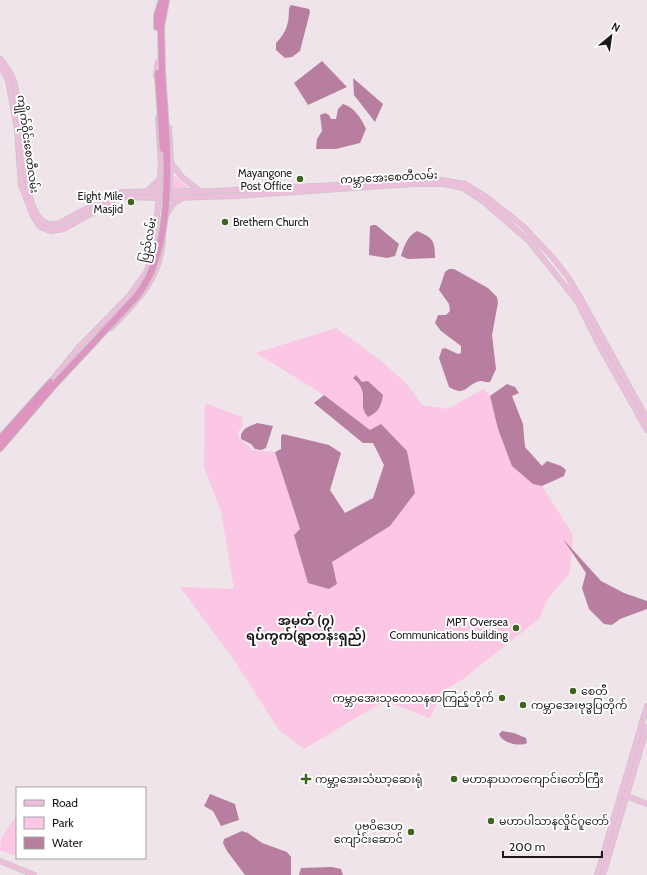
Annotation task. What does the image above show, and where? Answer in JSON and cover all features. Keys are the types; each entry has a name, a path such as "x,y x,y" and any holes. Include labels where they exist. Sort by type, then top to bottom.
{"highway":[{"name":"ပြည်လမ်း","path":"160,62 157,16 162,0"},
{"name":"ပြည်လမ်း","path":"0,439 142,285 154,260 163,186 164,163 160,62 161,27 166,0"},
{"name":"ပြည်လမ်း","path":"0,448 52,384"}],"main road":[{"path":"0,58 13,80 13,97 18,119 27,183 37,215 43,222 53,226 57,225 112,195 121,192 139,192 146,195 158,207"},
{"name":"ပြည်လမ်း","path":"52,384 79,347 130,295 147,271 152,254 160,180 161,163 155,74 160,62"},
{"name":"ပြည်လမ်း","path":"52,384 62,380 132,308 153,280 157,270 162,249 170,192 171,163 165,82 160,62"},
{"name":"ကျိုက်ဝိုင်းစေတီလမ်း","path":"0,65 8,80 13,97"},
{"name":"ကျိုက်ဝိုင်းစေတီလမ်း","path":"18,119 22,185 32,216 40,227 51,231 57,230 121,197 146,195"},
{"path":"171,163 182,177 200,191"},
{"path":"146,195 160,180"},
{"name":"ကမ္ဘာအေးစေတီလမ်း","path":"158,195 169,198 184,198 441,180 465,184 485,196 523,226 568,277 597,341 647,419"},
{"name":"ကမ္ဘာအေးစေတီလမ်း","path":"158,195 170,192 273,191"},
{"path":"146,195 158,195"},
{"path":"167,214 173,204 184,198"},
{"path":"147,271 153,280"},
{"name":"ကမ္ဘာအေးစေတီလမ်း","path":"579,300 602,338 635,402 647,430"},
{"path":"597,341 602,338"},
{"path":"624,795 647,706"},
{"path":"600,874 613,829 647,727"},
{"path":"624,795 647,804"},
{"path":"0,861 34,875"}],"green space":[{"path":"171,173 189,188 171,188"},
{"path":"336,328 381,361 407,384 422,405 448,409 483,389 490,396 498,429 533,484 542,486 573,535 570,573 547,600 539,619 463,679 443,691 430,718 384,701 304,749 279,730 232,657 180,587 234,589 221,511 204,467 205,403 242,417 243,426 238,432 239,438 253,450 275,452 300,529 332,562 390,526 415,493 370,430 324,395 256,353"},
{"path":"16,816 16,856 0,850 2,837"}],"water":[{"path":"291,5 309,9 310,12 300,51 292,57 285,58 276,50 276,43 283,35 287,27 289,8"},
{"path":"322,61 347,87 308,105 294,83"},
{"path":"353,78 383,104 375,122 354,95"},
{"path":"343,104 351,108 357,114 366,129 360,143 336,149 316,149 317,139 322,131 320,115 325,113 329,115 331,119 336,119 338,109"},
{"path":"376,225 399,244 395,256 387,258 369,255 370,226"},
{"path":"417,231 430,238 434,243 435,258 408,259 401,256 408,239"},
{"path":"449,269 454,269 488,288 497,297 498,303 492,335 496,369 490,382 476,382 466,389 459,391 449,387 439,358 442,349 445,348 458,354 461,353 461,346 441,331 435,323 438,315 446,315 450,311 449,304 439,290 445,272"},
{"path":"356,375 362,382 368,381 383,395 379,408 375,413 368,417 363,408 362,389 353,378"},
{"path":"507,384 515,387 519,393 512,396 523,424 525,447 542,466 547,461 561,466 566,470 564,476 542,486 533,484 512,466 498,429 490,396"},
{"path":"324,395 370,430 381,424 407,451 415,493 390,526 332,562 337,584 329,589 308,583 294,535 300,529 275,452 281,449 281,436 283,434 329,445 341,453 330,490 345,513 373,498 384,465 373,443 363,443 314,403"},
{"path":"257,423 273,426 266,448 261,450 255,449 251,444 241,439 242,432 244,430"},
{"path":"563,539 601,581 624,593 647,601 647,609 620,619 612,625 604,624 589,609 582,588 586,573"},
{"path":"502,731 514,733 526,738 527,743 520,745 507,742 499,734"},
{"path":"210,794 235,804 239,820 221,826 213,811 204,806"},
{"path":"242,831 248,833 262,843 287,852 291,857 291,875 245,875 227,851 223,843 224,839"},
{"path":"332,867 341,869 343,875 299,875 301,868"}],"place":[{"name":"Mayangone Post Office","path":"300,179"},
{"name":"Eight Mile Masjid","path":"131,202"},
{"name":"Brethern Church","path":"225,222"},
{"name":"MPT Oversea Communications building","path":"516,628"},
{"name":"စေတီ","path":"573,691"},
{"name":"ကမ္ဘာအေးသုတေသနစာကြည့်တိုက်","path":"502,698"},
{"name":"ကမ္ဘာအေးဗုဒ္ဓပြတိုက်","path":"523,705"},
{"name":"ကမ္ဘာ့အေးသံဃာ့ဆေးရုံ","path":"306,779"},
{"name":"မဟာနာယကကျောင်းတော်ကြီး","path":"454,779"},
{"name":"မဟာပါသာနလှိုင်ဂူတော်","path":"491,821"},
{"name":"ပုဗ္ဗဝိဒေဟ ကျောင်းဆောင်","path":"411,832"}],"district":[{"name":"အမှတ် (၇) ရပ်ကွက်(ရွာတန်းရှည်)","path":"306,628"}]}
